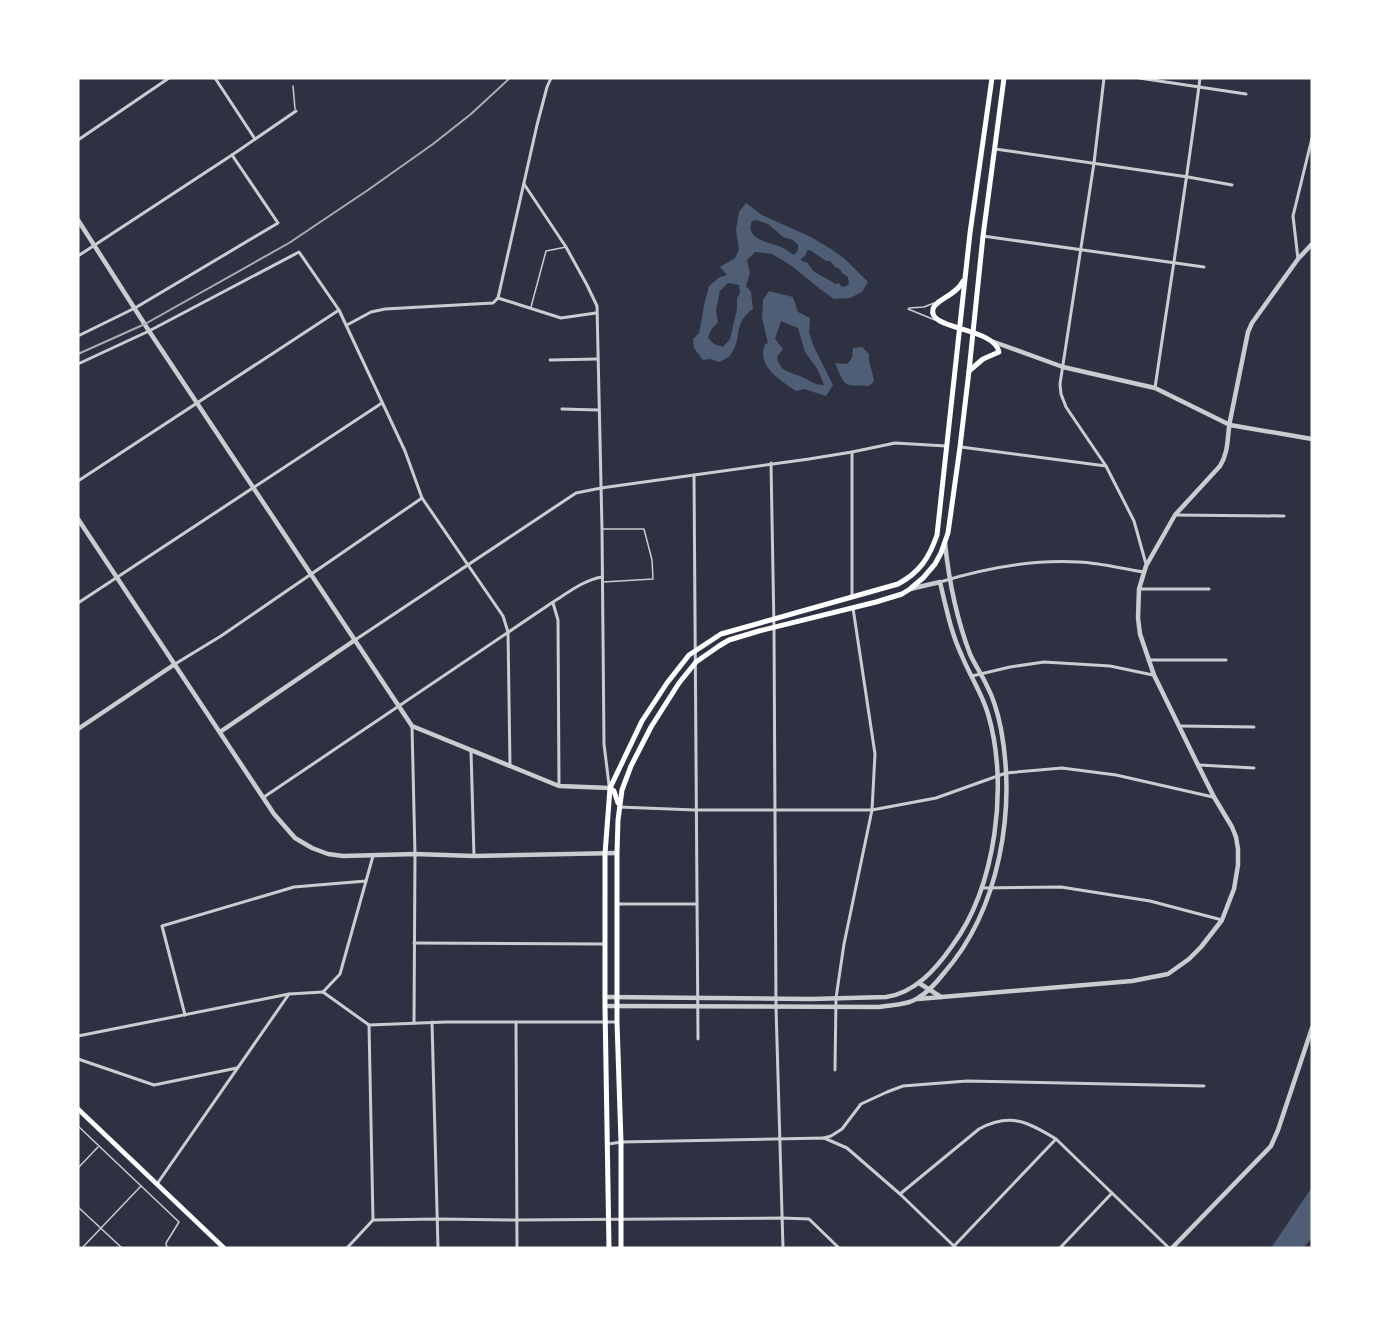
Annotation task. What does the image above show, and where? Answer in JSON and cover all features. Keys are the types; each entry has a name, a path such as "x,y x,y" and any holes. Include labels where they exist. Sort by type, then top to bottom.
{"main road":[{"path":"609,1248 605,854 610,788 642,721 681,664 696,650 721,634 886,589 915,574 924,563 937,535 965,277 992,78"},
{"path":"621,1248 617,854 622,790 642,743 664,704 696,662 729,640 892,598 910,589 924,578 935,564 948,533 1004,78"},
{"path":"965,277 961,286 939,301 932,310 941,322 972,332 994,342 998,347 999,352 983,360 969,371"},
{"path":"610,788 617,796 619,807"},
{"path":"78,1109 224,1248"}],"street":[{"path":"78,140 169,78"},
{"path":"215,78 255,139"},
{"path":"346,325 371,312 385,309 493,303 498,298 537,125 551,78"},
{"path":"1104,78 1094,163 1060,384 1066,407 1106,466 1134,521 1146,566"},
{"path":"1139,78 1246,94"},
{"path":"1155,388 1188,177 1200,78"},
{"path":"78,256 296,111"},
{"path":"1298,259 1293,216 1312,138"},
{"path":"995,149 1232,184"},
{"path":"78,336 135,308 279,223 232,155"},
{"path":"78,220 412,726 559,786 610,788 603,744 602,530 597,306 566,247 524,184"},
{"path":"983,236 1204,267"},
{"path":"605,1006 879,1007 918,999 1132,981 1168,974 1202,947 1222,920 1234,889 1238,849 1232,827 1214,797 1148,660 1140,634 1139,589 1146,566 1175,515 1224,460 1248,332 1252,323 1298,259 1312,244"},
{"path":"78,364 149,330 298,252 339,310 405,451 422,498 502,616 508,632 510,766"},
{"path":"498,298 561,318 596,313"},
{"path":"78,481 339,310"},
{"path":"994,342 1063,367 1155,388 1230,424 1312,439"},
{"path":"999,352 1009,347"},
{"path":"550,360 597,359"},
{"path":"78,603 382,403"},
{"path":"562,410 598,410"},
{"path":"220,732 576,493 852,452 902,442 946,446"},
{"path":"960,447 1106,466"},
{"path":"852,452 852,597"},
{"path":"771,463 776,810 776,1007 783,1248"},
{"path":"694,475 698,1040"},
{"path":"78,729 221,636 422,498"},
{"path":"1175,515 1284,516"},
{"path":"78,519 274,814 295,838 328,854 344,856 617,854"},
{"path":"918,999 953,963 968,942 991,888 998,865 1003,829 1006,773 999,720 991,694 971,655 960,623 949,579 945,543"},
{"path":"910,589 1012,564 1040,561 1080,562 1144,572"},
{"path":"264,797 553,602 583,583 602,577"},
{"path":"605,997 776,999 894,996 910,990 919,983 945,956 960,936 982,888 989,863 994,828 997,776 990,721 984,701 961,655 940,582"},
{"path":"1139,589 1209,589"},
{"path":"553,602 558,620 559,786"},
{"path":"835,1070 836,998 844,944 872,810 875,754 854,608"},
{"path":"951,625 960,623"},
{"path":"1148,660 1226,660"},
{"path":"972,676 1044,662 1110,666 1154,675"},
{"path":"990,721 999,720"},
{"path":"412,726 415,854 414,1023"},
{"path":"1180,726 1254,727"},
{"path":"471,751 474,856"},
{"path":"1198,765 1254,768"},
{"path":"619,807 695,810 872,810 936,798 1006,773 1062,768 1116,775 1214,797"},
{"path":"994,828 1003,829"},
{"path":"323,992 340,974 373,856"},
{"path":"185,1015 162,927 294,887 366,881"},
{"path":"982,888 1061,887 1150,901 1222,920"},
{"path":"617,904 697,904"},
{"path":"960,936 968,942"},
{"path":"414,944 605,944"},
{"path":"919,983 941,997"},
{"path":"78,1035 289,994 323,992 369,1025 432,1022 617,1022"},
{"path":"157,1184 289,994"},
{"path":"432,1022 438,1248"},
{"path":"516,1022 517,1248"},
{"path":"347,1248 373,1220 369,1025"},
{"path":"900,1194 966,1138 989,1123 1004,1119 1019,1121 1036,1127 1056,1140 1170,1248 1270,1146 1278,1130 1312,1028"},
{"path":"78,1059 153,1085 237,1068"},
{"path":"607,1144 824,1138 842,1129 861,1104 903,1086 967,1081 1203,1086"},
{"path":"824,1138 846,1148 900,1194 955,1247 1056,1140"},
{"path":"1060,1248 1112,1193"},
{"path":"373,1220 809,1219 839,1248"}],"lane":[{"path":"293,86 296,111"},
{"path":"530,308 546,251 566,247"},
{"path":"939,301 924,307 908,309 941,322"},
{"path":"602,530 644,530 652,560 653,579 602,582"},
{"path":"78,1126 179,1222 166,1243 166,1248"},
{"path":"78,1168 99,1146"},
{"path":"82,1248 141,1186"},
{"path":"78,1207 122,1248"}],"water":[{"path":"746,203 762,215 811,237 845,259 868,282 862,292 850,298 834,299 792,266 772,254 755,252 747,260 750,273 746,286 751,292 753,309 742,320 735,348 729,357 719,362 710,359 703,360 694,348 693,339 699,333 709,286 720,277 727,275 720,267 735,258 739,250 736,229 739,212","holes":["757,220 768,224 783,237 793,240 798,245 798,250 794,255 755,236 750,227 752,221","810,250 826,261 830,261 848,277 849,284 842,287 839,283 835,284 813,271 808,263 801,259","728,283 739,285 740,293 737,298 737,309 730,339 723,347 714,344 708,338 718,322 716,310 720,291"]},
{"path":"769,291 793,297 798,312 810,318 809,333 833,385 826,396 804,389 796,391 770,371 763,354 765,344 768,343 762,318 763,300","holes":["781,321 798,328 805,352 818,370 824,385 788,372 779,363 777,357 783,349 775,339"]},
{"path":"862,347 869,354 874,381 869,386 846,384 835,363 847,364 852,358 853,348"},
{"path":"1312,1187 1312,1238 1303,1248 1271,1248"}],"railway":[{"path":"78,354 145,324 289,243 433,144 471,114 510,78"}]}
